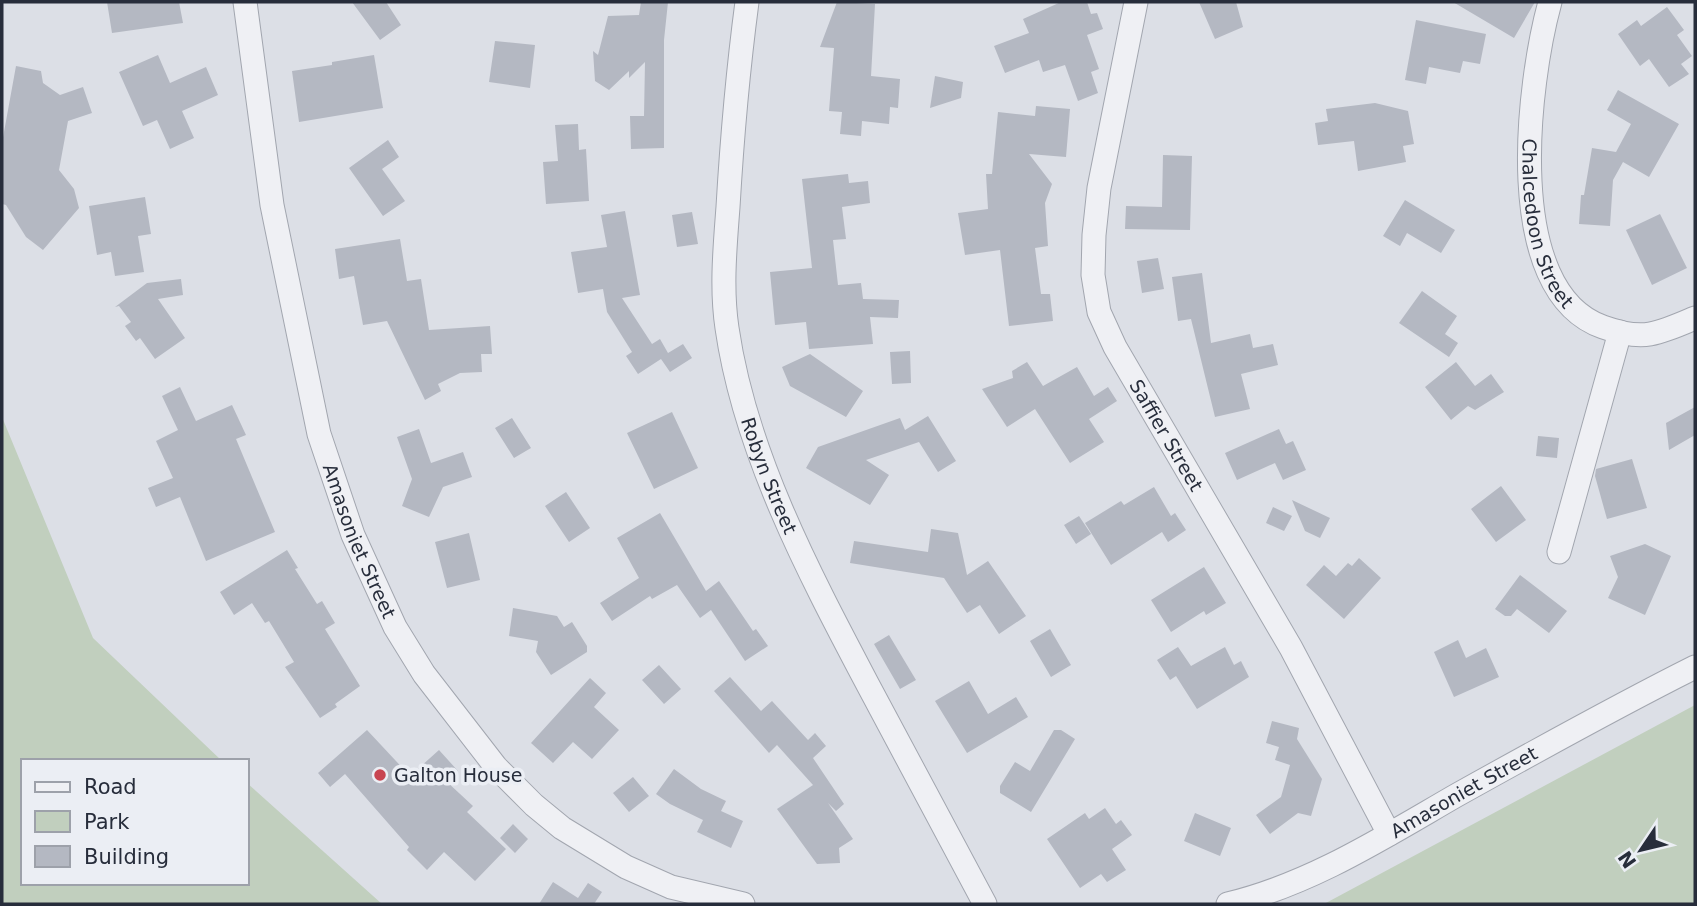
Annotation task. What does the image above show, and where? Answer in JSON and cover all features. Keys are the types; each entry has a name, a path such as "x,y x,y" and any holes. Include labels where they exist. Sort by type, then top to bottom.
{"street":[{"name":"Amasoniet Street","path":"245,2 272,205 319,433 353,535 395,627 424,674 496,767 534,805 562,828 626,867 671,887 743,904"},
{"name":"Robyn Street","path":"747,2 732,139 723,281 727,329 743,400 792,534 843,637 985,904"},
{"name":"Saffier Street","path":"1136,2 1099,188 1093,275 1099,312 1115,347 1291,648 1389,834"},
{"name":"Chalcedoon Street","path":"1550,2 1539,55 1528,148 1534,221 1554,287 1569,306 1590,322 1620,332 1648,334 1695,318"},
{"path":"1559,552 1620,332"},
{"name":"Amasoniet Street","path":"1228,904 1286,887 1389,834 1547,744 1695,667"}],"green space":[{"path":"2,417 93,638 220,759 21,759 21,885 248,885 248,784 382,904 2,904"},
{"path":"1695,705 1695,904 1324,904"}],"building":[{"path":"107,2 179,2 183,23 112,33"},
{"path":"352,2 386,2 401,25 380,40"},
{"path":"641,2 668,2 664,40 664,148 631,149 630,116 644,116 645,62 629,78 629,71 609,90 595,81 593,51 598,55 608,16 639,15"},
{"path":"837,2 875,4 871,76 900,79 898,108 890,107 889,124 862,121 861,136 840,134 842,112 829,111 834,48 820,47"},
{"path":"1061,2 1087,2 1091,14 1097,13 1103,29 1087,35 1099,69 1091,72 1098,93 1078,101 1065,65 1043,72 1039,60 1005,73 994,46 1029,33 1023,19"},
{"path":"1199,2 1236,2 1243,27 1215,39"},
{"path":"1453,2 1535,2 1514,38"},
{"path":"1667,7 1684,30 1677,35 1692,56 1681,64 1689,74 1669,87 1649,59 1640,66 1618,34 1637,20 1641,26"},
{"path":"1416,20 1486,34 1480,64 1463,61 1460,73 1429,67 1426,84 1405,80"},
{"path":"495,41 535,45 530,88 489,82"},
{"path":"158,55 170,83 206,67 218,95 182,111 194,138 170,149 157,120 143,126 119,72"},
{"path":"374,55 383,108 299,122 292,71"},
{"path":"16,66 41,71 43,83 60,95 83,87 92,113 68,121 59,170 74,189 79,208 43,250 26,237 6,205 2,204 2,143"},
{"path":"935,76 963,82 961,98 930,108"},
{"path":"1618,90 1679,124 1649,177 1623,162 1613,180 1610,226 1579,224 1581,195 1584,195 1592,148 1616,152 1631,124 1607,110"},
{"path":"1375,103 1408,111 1414,144 1403,146 1406,162 1358,171 1354,141 1318,145 1315,123 1328,121 1326,109"},
{"path":"1036,106 1070,109 1066,157 1029,154 1052,184 1045,203 1048,246 1035,248 1041,294 1050,294 1053,321 1009,326 1000,250 965,255 958,213 988,209 986,174 992,174 998,112 1035,116"},
{"path":"578,124 579,150 586,149 589,201 546,204 543,162 558,161 555,125"},
{"path":"388,140 399,157 382,169 405,201 383,216 349,168"},
{"path":"1163,155 1192,156 1190,230 1125,229 1126,206 1162,207"},
{"path":"848,174 849,183 868,181 870,203 842,207 846,239 833,240 838,285 861,283 863,299 899,300 898,318 870,317 873,344 809,349 806,322 775,325 770,272 812,268 802,179"},
{"path":"145,197 151,234 138,236 144,272 115,276 111,252 97,255 89,206"},
{"path":"1405,200 1455,230 1441,253 1407,233 1400,246 1383,236"},
{"path":"625,211 640,295 622,298 652,344 660,339 668,353 683,344 692,358 670,372 661,359 638,374 626,356 632,352 607,312 603,289 578,293 571,252 607,247 601,215"},
{"path":"692,212 698,244 677,247 672,215"},
{"path":"1660,214 1687,268 1652,285 1626,230"},
{"path":"400,239 407,281 421,279 429,330 490,326 492,354 481,354 482,372 460,373 438,384 441,391 425,400 387,321 363,325 354,276 339,279 335,249"},
{"path":"1158,258 1164,289 1142,293 1137,261"},
{"path":"1202,273 1211,343 1250,334 1253,348 1273,344 1278,365 1241,374 1250,409 1215,417 1191,319 1178,321 1172,277"},
{"path":"181,279 183,295 158,299 185,338 155,359 140,338 136,341 125,326 131,322 119,306 115,307 147,283"},
{"path":"1422,291 1457,316 1445,334 1458,343 1449,357 1399,323"},
{"path":"910,351 911,383 892,384 890,352"},
{"path":"810,354 863,391 846,417 790,386 782,367"},
{"path":"1027,362 1043,386 1077,367 1094,396 1108,387 1117,401 1089,419 1104,442 1070,463 1035,409 1007,427 982,389 1013,378 1012,371"},
{"path":"1456,362 1475,386 1491,374 1504,392 1475,410 1468,406 1451,420 1425,387"},
{"path":"180,387 196,421 232,405 246,435 236,439 275,532 206,561 180,497 156,507 148,488 173,478 156,441 178,430 162,396"},
{"path":"1695,407 1695,435 1669,450 1666,423"},
{"path":"672,412 698,468 654,489 627,433"},
{"path":"928,416 956,461 938,472 919,442 866,460 889,475 870,505 806,468 818,447 900,418 905,430"},
{"path":"512,418 531,448 514,458 495,428"},
{"path":"419,429 431,463 463,452 472,477 443,487 429,517 402,506 412,479 397,437"},
{"path":"1279,429 1286,444 1293,441 1306,470 1283,480 1275,463 1237,480 1225,453"},
{"path":"1538,436 1559,438 1557,458 1536,456"},
{"path":"1632,459 1647,508 1607,519 1595,476 1596,469"},
{"path":"1501,486 1526,520 1496,542 1471,509"},
{"path":"1154,487 1171,516 1175,513 1186,530 1168,542 1162,532 1111,565 1085,523 1121,501 1124,505"},
{"path":"566,492 590,528 569,542 545,506"},
{"path":"1292,500 1330,518 1320,538 1305,531"},
{"path":"1273,507 1292,516 1284,531 1266,523"},
{"path":"660,513 706,591 719,581 753,631 756,629 768,646 745,661 711,610 700,618 677,585 652,599 650,596 612,621 600,603 639,578 617,538"},
{"path":"1079,516 1091,534 1076,544 1064,525"},
{"path":"931,529 958,533 967,575 988,561 1026,616 999,634 980,605 967,613 944,578 850,563 854,541 928,552"},
{"path":"469,533 480,580 447,588 435,542"},
{"path":"1645,544 1671,556 1645,615 1608,598 1618,577 1610,556"},
{"path":"287,550 298,568 295,569 317,604 322,601 335,623 325,629 360,686 320,718 285,667 294,662 269,621 265,623 252,603 234,615 220,592"},
{"path":"1359,558 1381,578 1344,619 1306,585 1324,565 1336,576 1348,563 1352,566"},
{"path":"1204,567 1226,603 1206,615 1204,611 1171,632 1151,600"},
{"path":"1520,575 1567,611 1549,633 1517,609 1511,616 1505,616 1495,609"},
{"path":"513,608 557,616 564,627 572,622 587,646 587,652 551,675 536,652 538,641 509,636"},
{"path":"1050,629 1071,665 1051,677 1030,641"},
{"path":"889,635 916,680 900,689 874,644"},
{"path":"1458,640 1466,658 1486,648 1499,677 1454,697 1434,652"},
{"path":"1178,647 1191,666 1225,647 1234,665 1241,661 1249,677 1197,709 1176,676 1170,680 1157,660"},
{"path":"659,665 681,689 664,704 642,680"},
{"path":"730,677 761,711 772,701 808,740 815,733 826,746 813,758 844,804 836,811 828,803 853,839 839,848 840,863 817,864 777,809 813,785 777,745 769,753 714,691"},
{"path":"590,678 606,693 594,707 619,730 592,759 573,742 553,763 531,743"},
{"path":"969,681 988,714 1016,697 1028,717 967,753 935,701"},
{"path":"1272,721 1299,728 1297,739 1322,779 1311,816 1298,813 1270,834 1256,815 1281,797 1290,765 1275,760 1279,747 1266,743"},
{"path":"367,730 410,776 439,750 458,771 446,781 473,806 467,812 506,849 475,881 444,852 427,870 407,850 409,847 345,774 330,787 318,773"},
{"path":"1054,730 1061,730 1075,739 1031,812 1000,793 1000,786 1015,762 1030,771"},
{"path":"674,769 701,789 726,801 721,811 743,821 731,848 697,832 703,820 656,794"},
{"path":"633,777 649,796 629,812 613,793"},
{"path":"1105,808 1116,824 1121,820 1132,835 1112,849 1126,870 1107,882 1101,874 1080,888 1047,839 1085,813 1089,819"},
{"path":"1195,813 1231,828 1220,856 1184,841"},
{"path":"513,824 528,839 515,853 500,838"},
{"path":"553,882 578,898 588,883 602,892 594,904 539,904"}],"place":[{"name":"Galton House","path":"380,775"}]}
